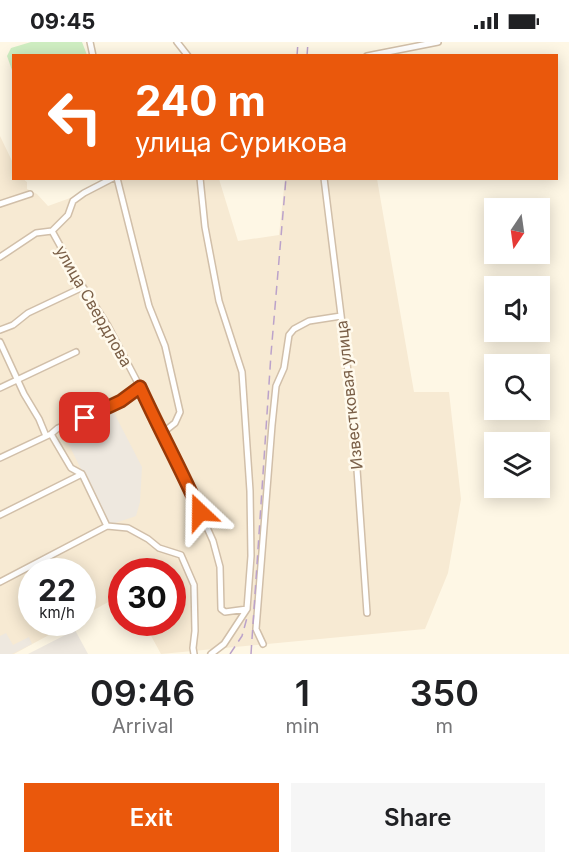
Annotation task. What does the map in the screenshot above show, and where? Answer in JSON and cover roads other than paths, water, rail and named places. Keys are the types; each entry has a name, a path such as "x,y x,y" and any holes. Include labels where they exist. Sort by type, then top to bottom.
{"street":[{"path":"177,42 187,54"},
{"path":"377,54 438,42"},
{"path":"52,231 68,215 73,201 84,192 109,180"},
{"path":"118,180 149,306 165,346 180,412 176,423 161,434"},
{"path":"200,180 205,227 219,301 242,372 250,491 251,556 247,609 224,644 211,654"},
{"name":"Известковая улица","path":"324,180 353,412 367,613"},
{"path":"0,204 30,194"},
{"name":"улица Свердлова","path":"0,257 36,233 52,231 108,326 140,387 161,434 180,467 213,541 220,567 221,609 225,612 247,609"},
{"path":"0,330 13,325 28,313 83,287"},
{"path":"263,644 256,629 276,386 284,368 289,335 294,329 309,321 341,316"},
{"path":"0,342 24,394 71,468 82,474 107,526"},
{"path":"0,388 76,352"},
{"path":"0,458 49,435 58,428 111,406 140,387"},
{"path":"0,515 82,474"},
{"path":"0,582 107,526 128,528 159,548 181,555 194,585 194,654"}],"railway":[{"path":"297,54 298,42"},
{"path":"307,54 308,42"},
{"path":"251,654 271,354 286,180"},
{"path":"230,654 242,636 248,614"}]}
